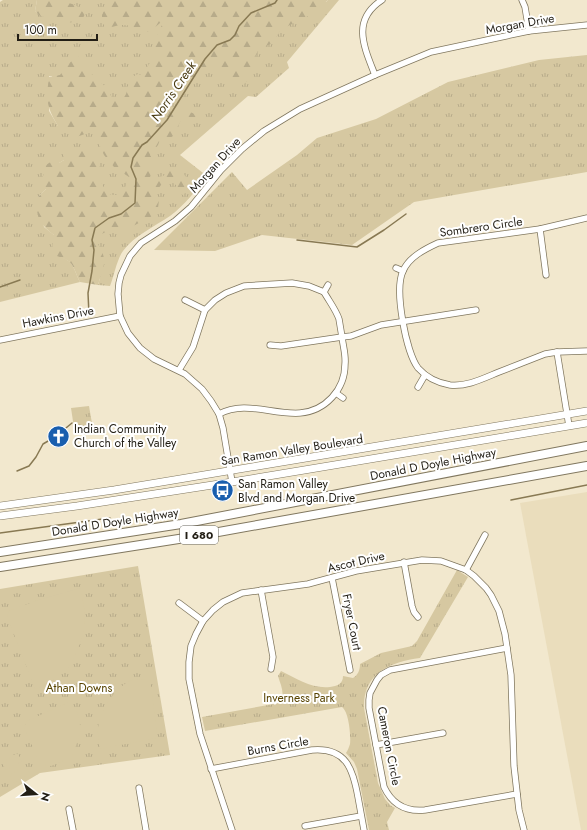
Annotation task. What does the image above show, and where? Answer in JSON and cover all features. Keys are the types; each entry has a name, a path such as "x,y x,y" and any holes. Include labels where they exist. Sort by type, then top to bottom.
{"highway":[{"name":"Donald D Doyle Highway","path":"0,552 181,524 587,446"},
{"name":"I 680","path":"0,567 185,538 587,466"}],"main road":[{"name":"San Ramon Valley Boulevard","path":"0,506 77,496 587,411"},
{"name":"San Ramon Valley Boulevard","path":"0,516 77,506 232,482 587,423"}],"street":[{"path":"375,74 362,40 363,23 369,12 382,0"},
{"path":"522,0 525,7 529,31"},
{"name":"Morgan Drive","path":"232,482 223,428 218,414 202,389 179,370 154,359 140,348 128,332 120,316 118,294 121,275 130,256 141,243 175,221 186,211 201,196 221,170 242,149 264,131 300,109 375,74 431,52 529,31 587,25"},
{"name":"Sombrero Circle","path":"403,271 418,254 438,243 540,230 587,218"},
{"path":"540,230 546,275"},
{"path":"396,268 403,271 400,285 400,300 408,347 414,361 425,375 435,381 449,385 472,383 545,354 587,351"},
{"path":"179,370 193,347 204,310 226,293 244,286 292,283 309,286 324,292 339,319 345,354 345,369 342,382 336,393 322,406 302,412 245,407 232,408 218,414"},
{"path":"324,292 328,285"},
{"path":"185,300 204,310"},
{"path":"270,345 281,346 351,336 381,325 403,320 476,310"},
{"name":"Hawkins Drive","path":"0,340 120,316"},
{"path":"557,352 569,426"},
{"path":"418,387 425,375"},
{"path":"336,393 343,398"},
{"path":"466,570 484,535"},
{"name":"Ascot Drive","path":"232,830 204,747 197,720 188,669 191,646 203,621 223,602 242,593 293,586 332,578 356,571 422,560 441,561 466,570 480,582 496,602 502,619 511,675 514,766 517,794 524,830"},
{"path":"404,562 412,606 418,617"},
{"name":"Fryer Court","path":"332,578 350,670"},
{"path":"261,590 273,657 271,669"},
{"path":"178,603 203,621"},
{"name":"Cameron Circle","path":"507,648 396,668 381,675 373,686 369,700 384,787 393,802 405,808 418,811 517,794"},
{"path":"376,745 443,733"},
{"name":"Burns Circle","path":"211,769 312,750 331,752 342,758 350,768 355,780 364,830"},
{"path":"139,788 146,830"},
{"path":"69,809 73,830"},
{"path":"305,826 361,816"}],"shaded area":[{"path":"587,492 587,830 581,830 520,503"}],"green space":[{"path":"3,0 37,0 35,11 41,16 39,0 320,0 326,2 328,0 339,0 287,62 289,68 256,97 248,96 180,155 207,176 181,207 128,245 119,258 110,286 98,285 100,278 64,160 59,163 46,189 38,197 44,227 54,235 54,254 66,259 72,264 80,282 0,302 0,2","holes":["49,76 52,76 58,126 49,111"]},
{"path":"37,0 55,0 76,5 85,14 83,18 78,21 62,24 52,19 40,16 35,11"},
{"path":"328,0 310,15 280,30 274,42 259,50 255,57 253,75 244,84 232,90 223,73 216,68 200,72 190,91 176,99 171,98 170,105 174,108 197,115 191,127 185,121 181,120 177,133 168,139 161,137 158,145 150,155 156,164 150,177 151,179 163,176 173,167 183,168 182,172 186,177 190,188 183,195 177,192 176,185 169,180 161,185 155,193 159,200 156,214 135,225 121,230 113,228 98,236 96,241 103,253 104,263 98,285 80,282 72,264 54,255 52,249 54,235 41,222 35,204 38,197 46,189 42,180 46,165 52,161 59,163 64,160 63,149 68,147 92,153 100,160 100,165 97,172 104,188 109,194 120,194 127,183 129,177 114,167 104,155 95,135 90,132 74,138 69,134 62,123 58,126 49,108 47,97 49,77 60,75 68,64 78,56 86,69 108,89 114,100 120,100 123,98 132,77 138,74 143,76 149,64 154,60 155,39 163,23 160,23 145,33 127,25 108,27 102,23 102,15 108,1"},
{"path":"587,55 587,172 414,202 352,245 262,235 215,251 154,250 232,172 247,190 297,155 317,138 376,119 448,82 539,60"},
{"path":"89,406 93,429 74,428 71,408"},
{"name":"Athan Downs","path":"138,566 170,755 40,773 0,797 0,589"},
{"name":"Inverness Park","path":"457,570 468,577 420,658 398,663 380,671 368,686 365,696 364,708 378,783 385,799 395,808 387,822 389,830 369,830 357,769 354,762 346,753 350,744 350,730 348,719 342,707 205,731 202,717 279,703 283,694 278,676 281,671 311,685 333,687 341,683 343,676 353,678 360,668 360,664 381,653 412,646 417,641"},
{"path":"80,588 84,605 85,620 83,635 76,654 68,668 61,675 35,689 7,616 9,611 38,600"},
{"path":"150,679 157,735 156,738 100,749 98,726 100,718 113,695 132,680"},
{"path":"69,702 77,712 81,729 72,755 51,766 40,764 24,727 27,721"},
{"path":"17,753 22,761 6,770 2,763"},
{"path":"25,765 30,773 14,783 10,775"}],"waterway":[{"name":"Norris Creek","path":"89,315 88,293 94,250 92,240 95,228 109,218 121,214 135,203 136,179 131,167 133,158 142,145 147,142 167,120 205,59 217,45 230,40 235,35 239,26 251,13 275,3 277,0"},
{"path":"297,240 357,247 406,214"},
{"path":"0,287 20,280"},
{"name":"Norris Creek","path":"17,471 29,466 43,444 55,437 72,423"},
{"path":"511,500 587,485"},
{"path":"0,533 110,518"}],"place":[{"name":"Indian Community Church of the Valley","path":"58,436"},
{"name":"San Ramon Valley Blvd and Morgan Drive","path":"223,491"}]}
